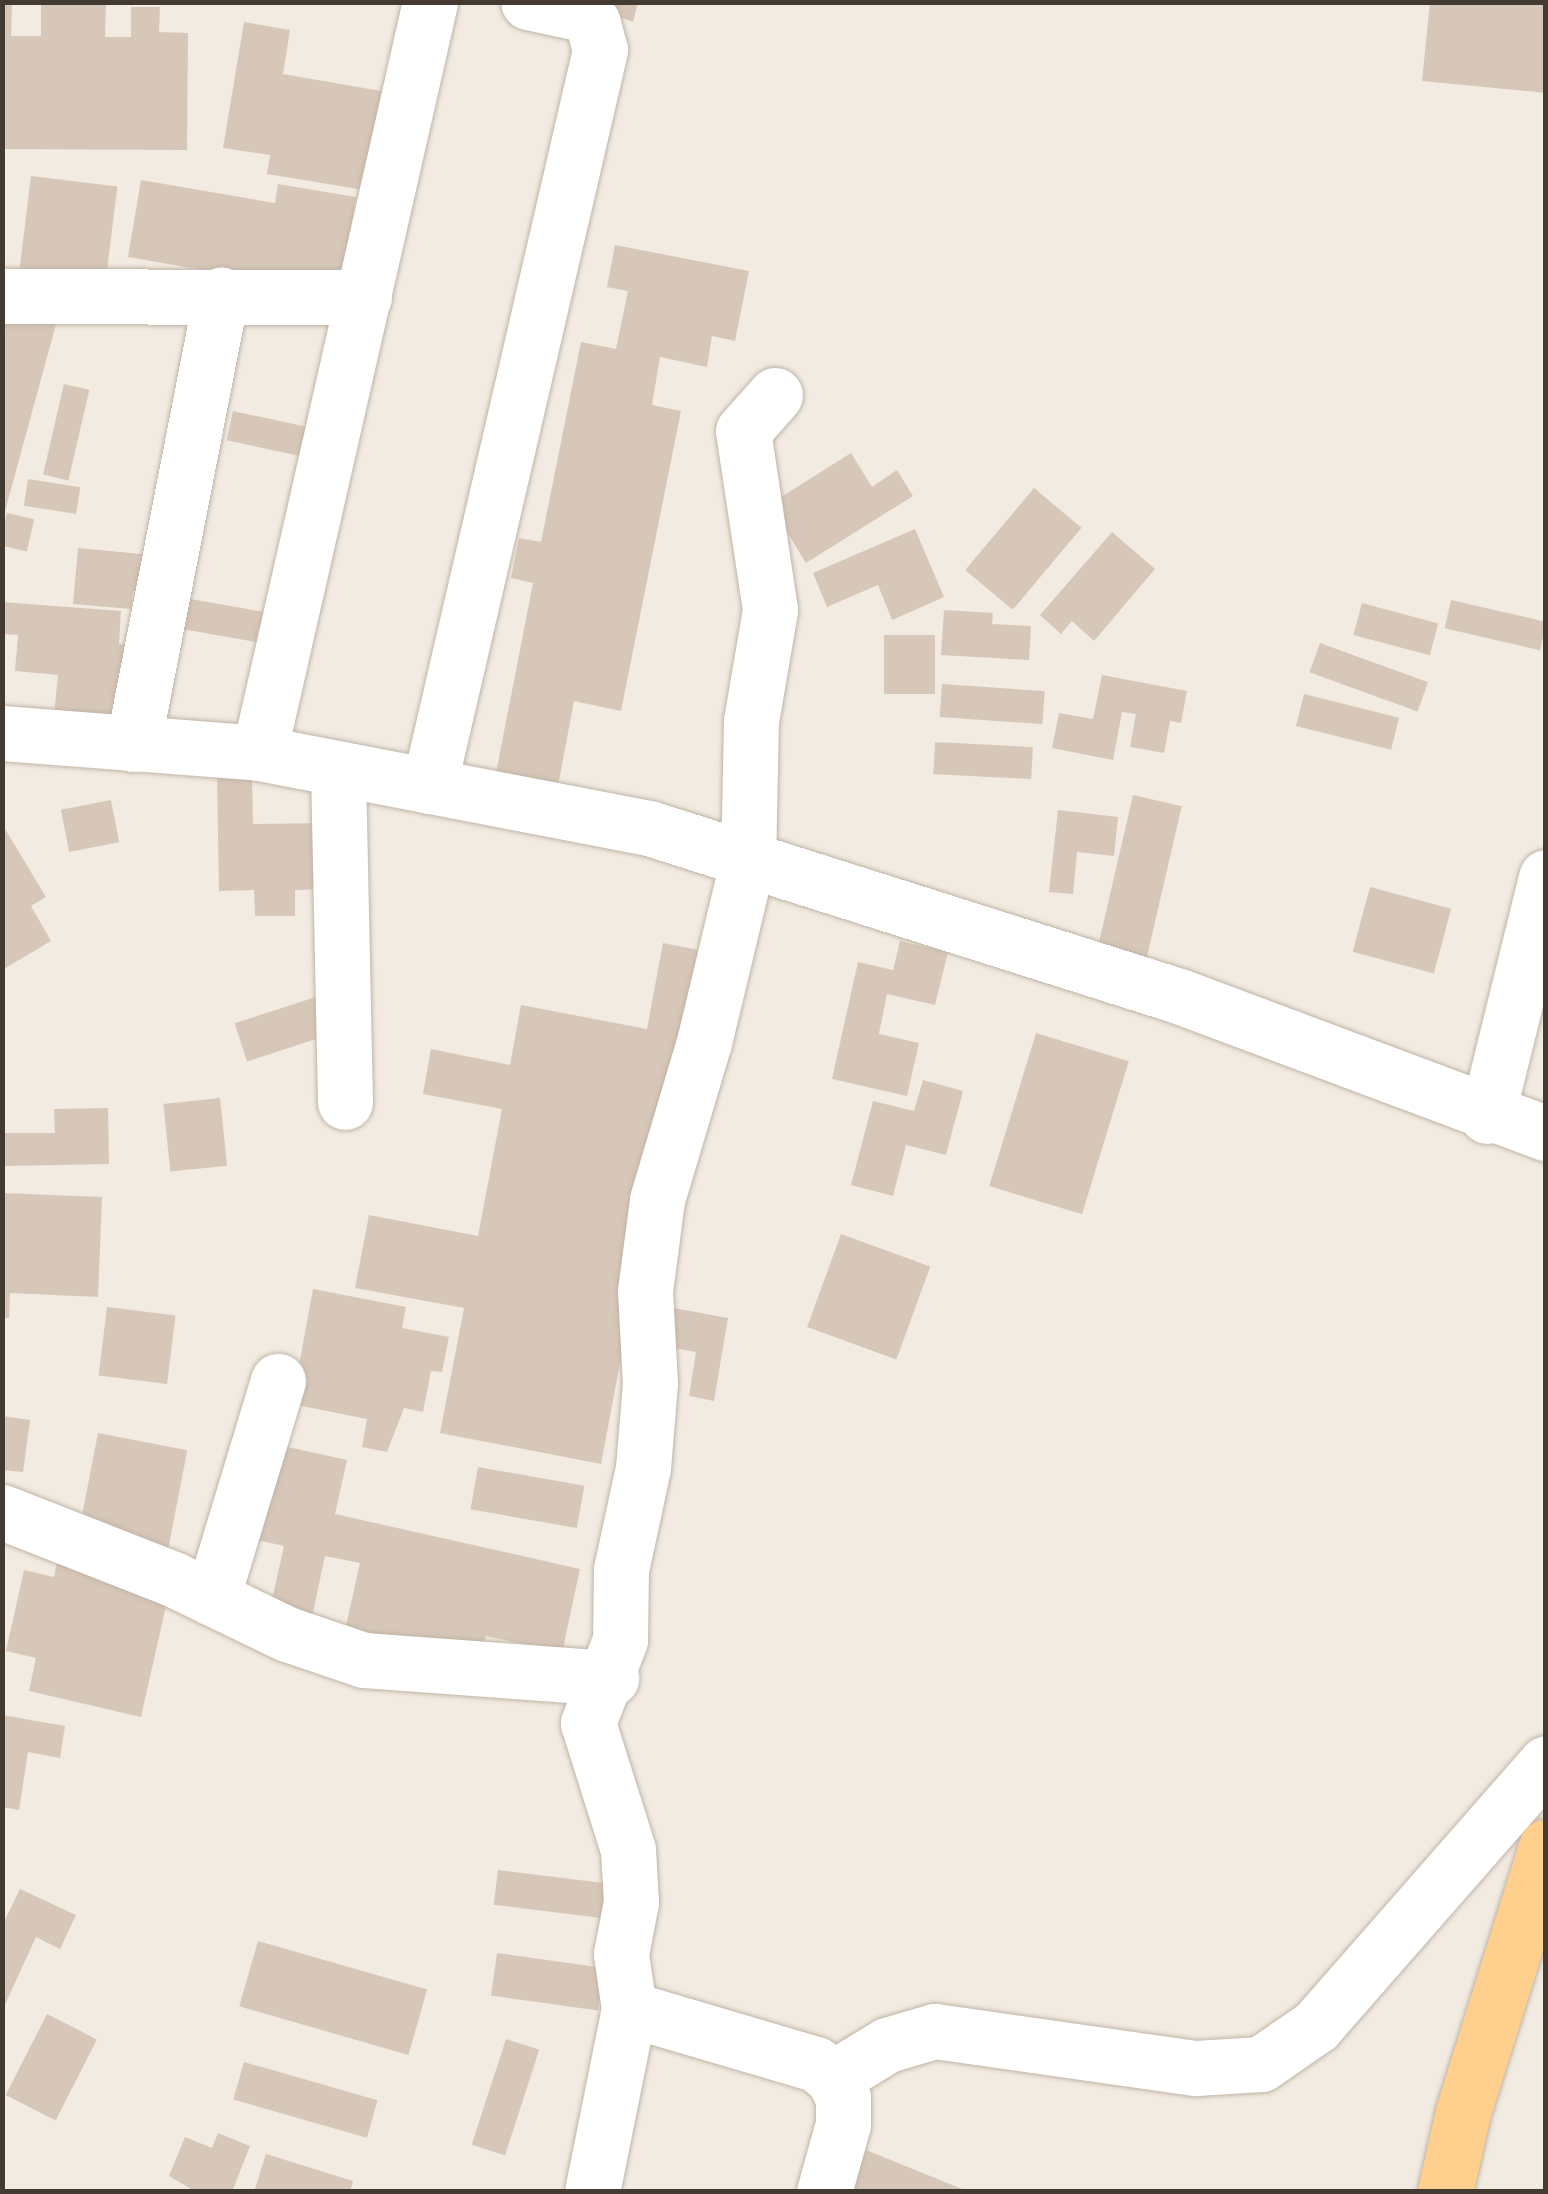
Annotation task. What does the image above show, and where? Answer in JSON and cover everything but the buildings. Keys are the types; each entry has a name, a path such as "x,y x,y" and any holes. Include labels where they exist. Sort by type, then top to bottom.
{"main road":[{"path":"1445,2192 1546,1848"}],"street":[{"path":"259,754 430,2"},
{"path":"428,786 600,50 583,14 528,2"},
{"path":"132,744 221,295"},
{"path":"2,296 364,296"},
{"path":"592,2192 628,2009 621,1954 631,1902 628,1850 588,1723 611,1678 620,1640 621,1570 644,1468 650,1383 645,1290 657,1200 704,1042 748,859 751,721 770,610 742,431 775,394"},
{"path":"2,733 259,754 649,828 1179,996 1487,1116 1546,1133"},
{"path":"338,769 346,1102"},
{"path":"1487,1116 1546,877"},
{"path":"212,1598 278,1382"},
{"path":"2,1512 212,1598 287,1634 364,1660 611,1678"},
{"path":"833,2078 887,2045 934,2031 1196,2068 1261,2064 1316,2026 1546,1763"},
{"path":"628,2009 816,2064 833,2078 843,2098 843,2124 824,2192"}]}
